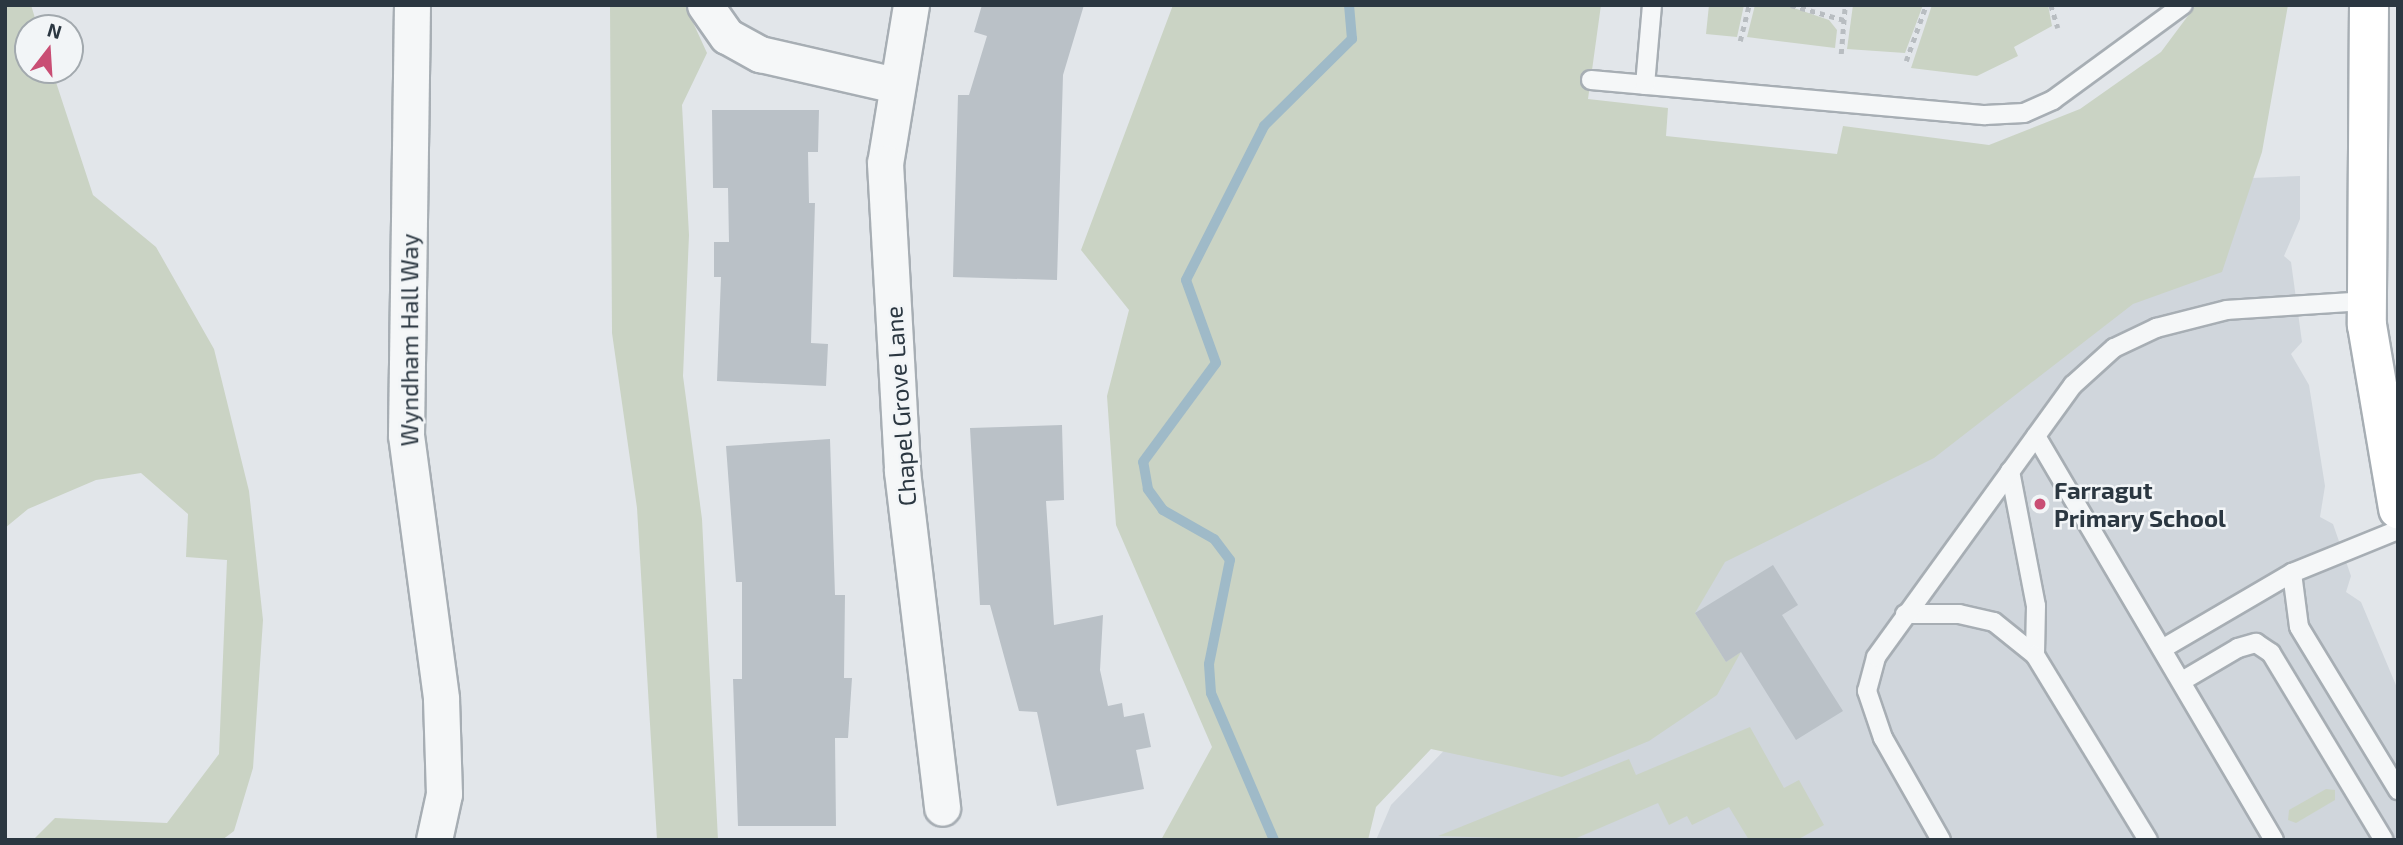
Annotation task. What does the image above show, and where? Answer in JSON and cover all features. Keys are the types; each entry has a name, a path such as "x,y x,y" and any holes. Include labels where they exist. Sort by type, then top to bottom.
{"main road":[{"path":"2369,5 2367,301 2398,509"}],"street":[{"name":"Wyndham Hall Way","path":"412,5 405,435 441,699 444,794 434,840"},
{"path":"705,5 727,36 760,54 895,85"},
{"name":"Chapel Grove Lane","path":"911,5 895,85 885,163 902,471 942,808"}],"lane":[{"path":"1645,85 1652,5"},
{"path":"1591,80 1985,115 2024,113 2053,100 2183,5"},
{"path":"1941,840 1883,738 1867,691 1876,657 2073,386 2114,348 2156,328 2227,310 2367,301"},
{"path":"2036,436 2274,840"},
{"path":"2010,471 2036,606 2035,655"},
{"path":"2162,649 2292,573 2398,530"},
{"path":"2292,573 2299,627 2398,790"},
{"path":"1905,614 1959,614 1994,622 2035,655 2148,840"},
{"path":"2182,681 2238,648 2256,643 2271,653 2384,840"}],"path":[{"path":"1740,41 1749,5"},
{"path":"1791,5 1844,20"},
{"path":"1841,54 1845,5"},
{"path":"1906,61 1926,5"},
{"path":"2052,5 2058,28"}],"shaded area":[{"name":"Farragut Primary School","path":"2300,176 2300,219 2284,256 2291,262 2302,342 2291,354 2309,385 2325,486 2320,517 2333,524 2351,576 2346,592 2361,602 2398,690 2398,840 1376,840 1391,805 1468,726 2085,185"}],"green space":[{"path":"5,5 31,5 34,14 14,14 14,84 57,84 93,195 156,247 214,349 249,491 263,620 253,768 234,831 222,840 33,840 55,818 167,823 219,754 227,560 186,557 188,514 141,473 96,480 28,509 5,528"},
{"path":"610,5 685,5 707,53 682,105 689,235 683,376 702,519 718,840 657,840 637,508 612,333"},
{"path":"1173,5 1601,5 1588,99 1668,108 1666,136 1837,154 1843,126 1989,145 2080,109 2161,52 2196,5 2288,5 2262,152 2222,272 2133,304 1934,458 1725,562 1695,613 1726,662 1741,652 1717,695 1649,741 1562,777 1431,749 1376,807 1368,840 1161,840 1212,747 1116,525 1107,396 1129,310 1081,250"},
{"path":"1709,5 1744,5 1737,37 1706,34"},
{"path":"1755,5 1785,5 1829,20 1837,30 1835,48 1747,37"},
{"path":"1853,5 1923,5 1905,53 1847,49"},
{"path":"1932,5 2048,5 2052,26 2014,47 2018,56 1977,76 1911,68"},
{"path":"1750,727 1784,788 1799,780 1824,825 1797,840 1749,840 1729,807 1692,825 1687,816 1669,825 1658,803 1572,840 1438,836 1629,759 1636,775"},
{"path":"2326,789 2335,790 2335,800 2296,823 2288,820 2289,810"}],"building":[{"path":"982,5 1084,5 1063,75 1057,280 953,277 958,95 969,95 987,36 974,32"},
{"path":"712,110 819,110 818,152 808,152 809,203 815,203 811,343 828,344 826,386 717,381 721,277 714,277 714,242 729,242 728,188 713,188"},
{"path":"1062,425 1064,500 1046,501 1054,625 1103,615 1100,670 1108,706 1122,703 1124,717 1144,713 1151,747 1136,750 1144,789 1057,806 1037,712 1019,711 990,605 980,605 970,428"},
{"path":"830,439 835,595 845,595 844,678 852,678 848,738 835,738 836,826 738,826 733,679 742,679 742,582 736,582 726,446"},
{"path":"1773,565 1798,605 1782,615 1843,711 1796,740 1741,652 1726,662 1695,613"}],"waterway":[{"path":"1274,840 1211,693 1209,664 1230,560 1214,539 1163,510 1148,489 1143,462 1216,363 1186,280 1264,126 1352,39 1349,5"}],"place":[{"name":"Farragut Primary School","path":"2040,504"}]}
